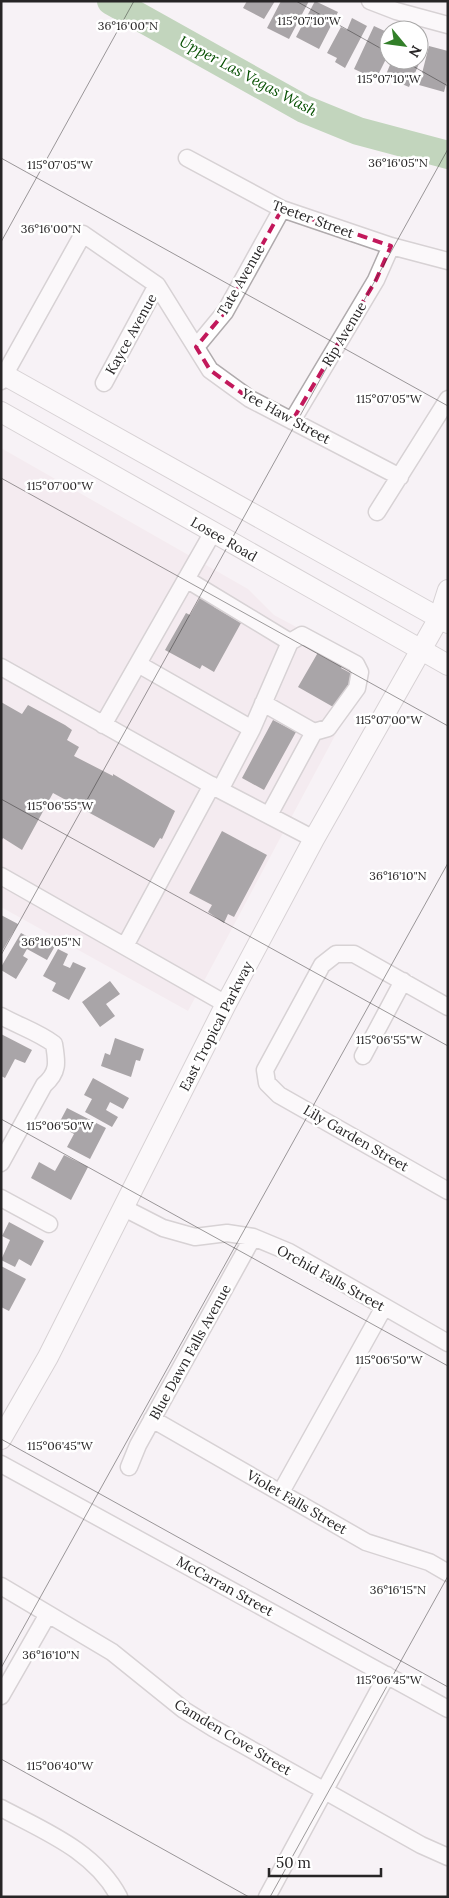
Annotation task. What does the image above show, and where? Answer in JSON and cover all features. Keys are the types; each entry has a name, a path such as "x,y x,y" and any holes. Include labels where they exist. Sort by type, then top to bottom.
{"main road":[{"path":"2,376 445,619"},
{"name":"Losee Road","path":"1,412 448,666"},
{"name":"East Tropical Parkway","path":"1,1439 48,1357 226,1004 314,839 421,650 445,619 448,590"}],"street":[{"path":"370,1 396,12 448,25"},
{"name":"Teeter Street","path":"186,158 282,209 390,246 448,261"},
{"name":"Tate Avenue","path":"196,347 225,312 282,209"},
{"name":"Yee Haw Street","path":"2,376 83,234 158,285 210,370 250,399 400,477"},
{"name":"Rip Avenue","path":"292,421 376,280 390,246"},
{"name":"Kayce Avenue","path":"104,383 158,285"},
{"path":"377,512 448,400"},
{"path":"103,724 213,532"},
{"path":"186,579 290,642"},
{"path":"124,946 252,729 263,703 290,642 302,636 356,664 360,672 357,688 328,728 314,732 263,703"},
{"path":"138,664 252,729"},
{"path":"1,667 216,788 314,839"},
{"path":"269,815 314,732"},
{"path":"1,876 226,1004"},
{"name":"Lily Garden Street","path":"403,981 354,954 336,954 322,965 265,1070 267,1083 279,1095 448,1191"},
{"path":"363,1056 403,981 448,1007"},
{"path":"1,1016 26,1030 42,1035 54,1044 57,1064 52,1079 44,1086 1,1163"},
{"path":"1,1198 49,1224"},
{"name":"Orchid Falls Street","path":"124,1208 163,1228 195,1237 227,1233 253,1237 289,1252 448,1343"},
{"name":"Blue Dawn Falls Avenue","path":"129,1467 138,1444 253,1237"},
{"path":"281,1492 384,1307"},
{"name":"Violet Falls Street","path":"152,1419 366,1542 429,1562 448,1573"},
{"name":"McCarran Street","path":"1,1464 448,1709"},
{"name":"Camden Cove Street","path":"1,1586 112,1652 184,1710 206,1724 421,1845 448,1857"},
{"path":"1,1696 48,1614"},
{"path":"267,1897 387,1675"},
{"path":"1,1808 88,1858 102,1871 119,1897"}],"highlighted area":[{"path":"282,209 391,246 376,280 292,421 250,399 210,370 196,347 225,312"}],"shaded area":[{"path":"1,448 248,589 274,615 360,661 362,685 188,1011 1,907"}],"building":[{"path":"247,1 275,1 264,19 243,8"},
{"path":"281,1 309,1 289,39 267,28"},
{"path":"315,1 338,12 319,49 296,37"},
{"path":"352,18 367,26 345,68 335,62 337,58 327,53 341,27 347,30"},
{"path":"374,26 379,28 380,70 376,79 354,69"},
{"path":"429,46 448,51 448,77 444,92 419,85 423,70 429,70"},
{"path":"388,70 416,70 409,87 385,77"},
{"path":"201,596 216,604 214,607 241,623 214,672 202,665 200,669 165,650 186,613 190,615"},
{"path":"320,649 345,661 341,668 354,675 335,708 298,687"},
{"path":"1,702 22,714 28,705 65,725 72,730 67,740 79,747 74,756 113,776 113,774 175,811 162,839 160,838 154,848 53,793 22,850 3,838 1,841"},
{"path":"273,720 296,732 264,790 242,778"},
{"path":"222,831 267,855 234,917 228,914 224,923 208,912 212,905 189,893"},
{"path":"1,915 18,924 1,953"},
{"path":"21,933 34,940 36,935 55,946 47,960 27,949 23,956 28,959 16,979 1,970 1,967"},
{"path":"58,949 68,954 63,965 70,968 73,962 86,968 69,1000 52,991 56,983 43,976"},
{"path":"110,981 120,994 106,1004 115,1016 100,1027 82,1002"},
{"path":"1,1034 32,1050 25,1063 15,1059 5,1078 1,1076"},
{"path":"115,1038 144,1049 140,1061 136,1060 131,1077 101,1066 105,1053 110,1055"},
{"path":"93,1078 129,1098 123,1109 110,1102 106,1110 118,1117 112,1127 85,1112 92,1099 84,1095"},
{"path":"67,1108 106,1128 90,1159 67,1147 74,1134 58,1125"},
{"path":"64,1155 88,1167 71,1200 31,1178 39,1162 55,1171"},
{"path":"9,1222 44,1241 31,1266 19,1259 15,1267 1,1260 10,1240 2,1236"},
{"path":"1,1266 26,1279 9,1311 1,1307"}],"waterway":[{"name":"Upper Las Vegas Wash","path":"111,1 304,109 358,131 448,155"}]}
